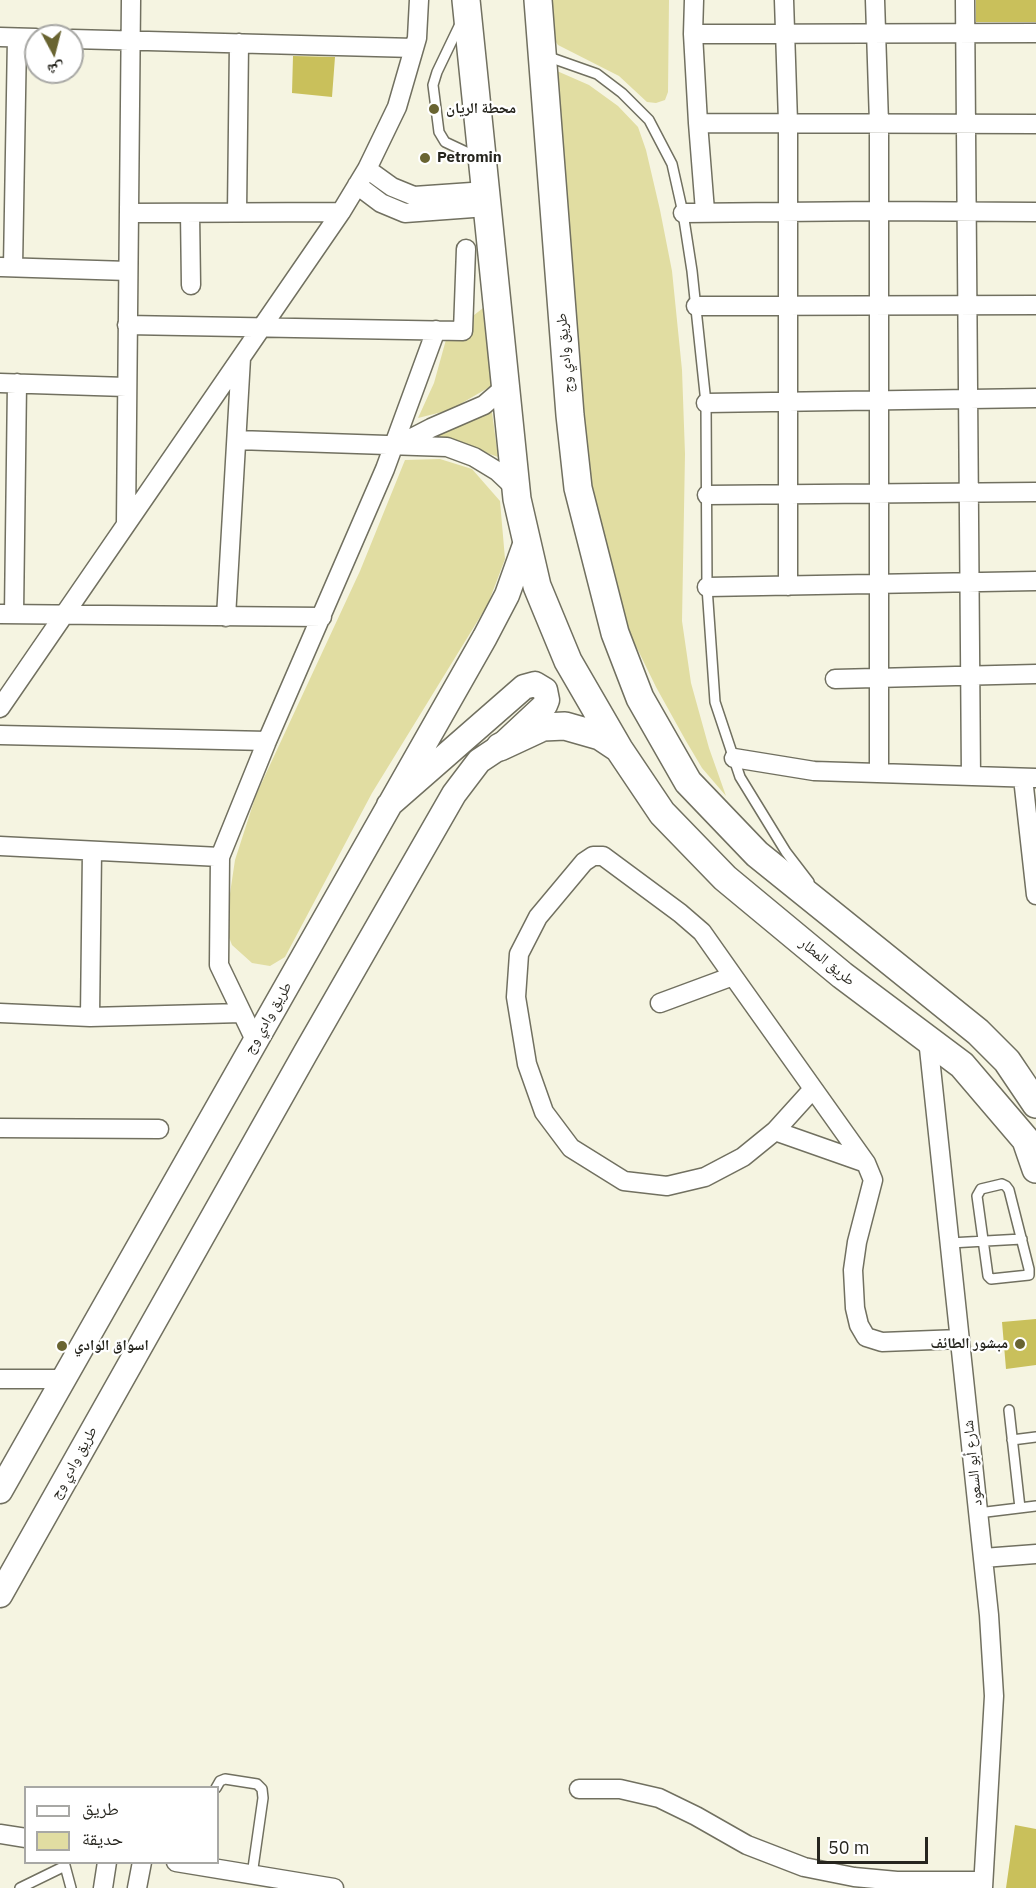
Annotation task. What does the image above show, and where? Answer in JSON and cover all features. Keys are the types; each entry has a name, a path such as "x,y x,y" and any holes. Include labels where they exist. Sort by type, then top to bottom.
{"main road":[{"name":"طريق وادي وج","path":"538,0 578,488 615,633 640,698 688,782 757,854 832,913"},
{"path":"466,4 516,489 526,542 537,586 568,661 619,749"},
{"path":"500,747 543,727 565,726 600,736 619,749"},
{"name":"طريق المطار","path":"619,749 662,813 725,878 842,975 962,1065 1026,1140 1036,1169"},
{"path":"832,913 978,1032 1007,1061 1036,1104"}],"street":[{"path":"126,524 131,0"},
{"path":"0,708 341,212 367,169 397,107 417,38 419,0"},
{"path":"694,0 693,34 705,211"},
{"path":"784,0 788,122 788,586"},
{"path":"875,0 879,123 879,773"},
{"path":"965,0 971,776"},
{"path":"693,34 1036,33"},
{"path":"24,38 8,37 6,267 128,271"},
{"path":"84,39 414,48"},
{"path":"237,212 239,43"},
{"path":"698,123 1036,124"},
{"path":"367,169 392,187 414,196 487,199"},
{"path":"357,185 381,203 405,213 487,199"},
{"path":"683,213 705,211 1036,212"},
{"path":"129,213 341,212"},
{"path":"190,213 191,285"},
{"path":"127,325 463,331 466,249"},
{"path":"696,306 1036,305"},
{"path":"255,1040 219,965 220,857 267,741 394,447 436,330"},
{"path":"226,617 241,358"},
{"path":"126,387 9,383 7,614 322,617"},
{"path":"394,447 430,428 484,405 506,386"},
{"path":"706,403 1036,398"},
{"path":"237,440 447,447 474,457 497,471 516,489"},
{"path":"707,495 1036,492"},
{"name":"طريق وادي وج","path":"0,1491 6,1468 65,1379 507,595 526,542"},
{"path":"707,587 1036,581"},
{"path":"835,679 1036,674"},
{"name":"طريق وادي وج","path":"0,1595 454,794 479,761 500,747 545,705 547,694 535,684 524,687 389,805"},
{"path":"0,735 267,741"},
{"path":"734,758 814,771 1030,778 1036,895"},
{"path":"0,846 220,857"},
{"path":"90,1017 92,851"},
{"path":"813,1089 775,1131 743,1157 705,1177 667,1186 624,1181 571,1148 544,1112 527,1064 516,998 519,954 538,917 584,862 593,856 603,856 702,932 866,1163 873,1180 857,1242 854,1270 855,1308 859,1325 866,1337 882,1342 960,1339"},
{"path":"660,1003 733,976"},
{"path":"0,1013 90,1017 242,1013"},
{"name":"شارع أبو السعود","path":"928,1039 989,1615 994,1696 983,1884"},
{"path":"0,1128 159,1129"},
{"path":"775,1131 866,1163"},
{"path":"0,1379 65,1379"},
{"path":"983,1558 1036,1554"},
{"path":"579,1790 620,1789 659,1798 747,1845 804,1867 854,1877 983,1884"},
{"path":"0,1834 24,1838"},
{"path":"103,1888 107,1864"},
{"path":"137,1888 142,1864"},
{"path":"204,1865 255,1880 334,1888"}],"lane":[{"path":"466,4 433,86 439,132 445,142 483,160"},
{"path":"541,54 597,74 622,93 649,120 672,164 683,213 706,403 707,587 715,702 740,777 786,852 832,913"},
{"path":"1002,1184 1009,1190 1022,1239 1029,1275 990,1279 978,1192 981,1189 1002,1184"},
{"path":"950,1243 1022,1239"},
{"path":"1009,1410 1020,1508"},
{"path":"1012,1440 1036,1437"},
{"path":"978,1513 1036,1506"},
{"path":"217,1786 220,1781 225,1779 257,1784 262,1789 255,1880"},
{"path":"20,1888 65,1864 71,1888"}],"green space":[{"path":"546,0 669,0 668,92 665,100 656,103 647,102 619,76 558,45 551,35"},
{"path":"557,71 589,85 618,106 638,127 646,150 660,210 672,271 682,370 685,454 682,621 691,683 709,748 726,796 702,768 656,687 634,642 616,600 590,503"},
{"path":"487,305 493,385 450,410 418,418 434,383 447,336"},
{"path":"492,412 498,457 462,444 424,435 460,426"},
{"path":"440,459 472,469 500,501 505,559 488,604 372,793 285,957 270,966 252,963 232,945 225,927 235,860 256,795 360,571 405,460"}],"building":[{"path":"976,0 1036,0 1036,22 976,22"},
{"path":"293,56 335,57 332,97 292,93"},
{"name":"مبشور الطائف","path":"1036,1319 1036,1365 1006,1369 1002,1322"},
{"path":"1015,1825 1036,1829 1036,1888 1006,1888"}],"place":[{"name":"محطة الريان","path":"434,109"},
{"name":"Petromin","path":"425,158"},
{"name":"مبشور الطائف","path":"1020,1344"},
{"name":"اسواق الوادي","path":"62,1346"}]}
